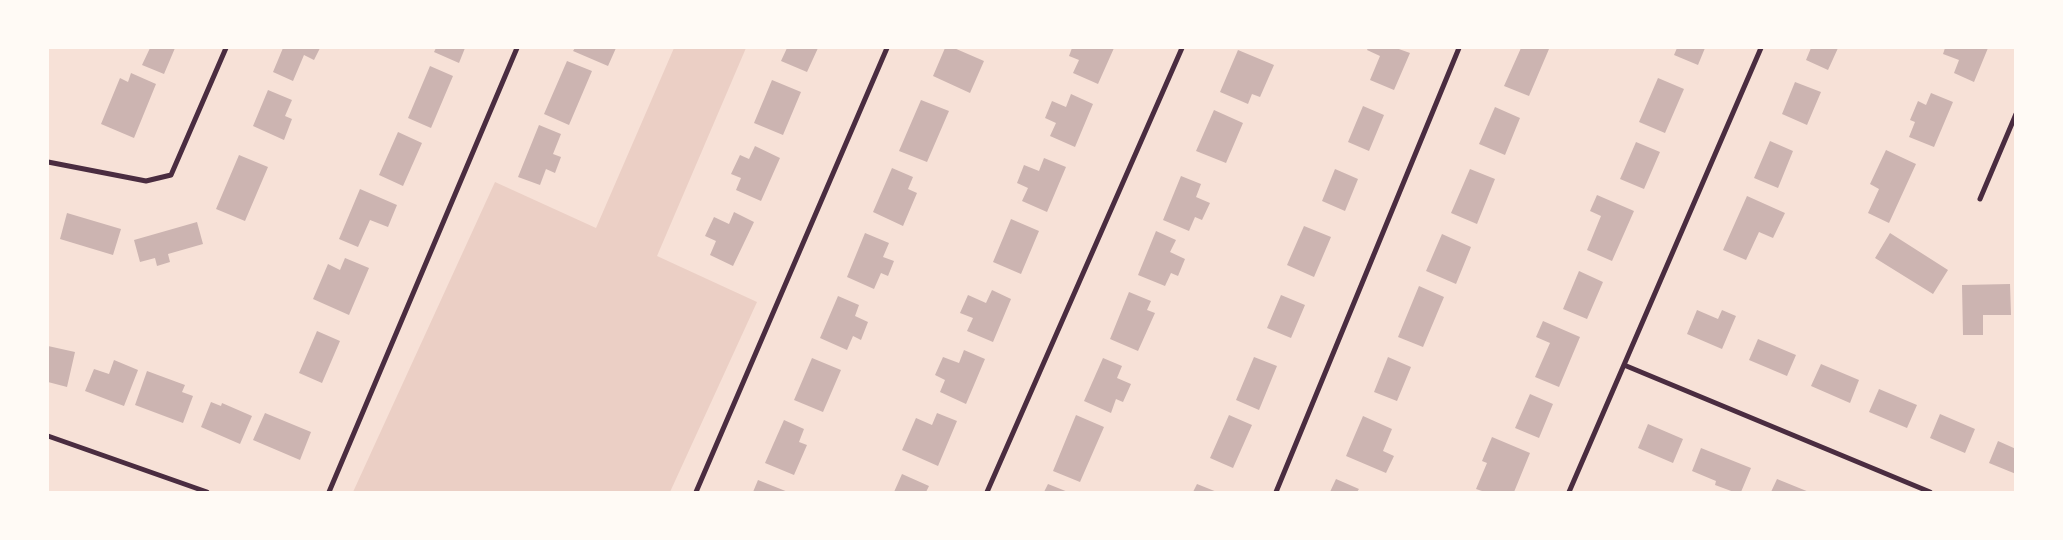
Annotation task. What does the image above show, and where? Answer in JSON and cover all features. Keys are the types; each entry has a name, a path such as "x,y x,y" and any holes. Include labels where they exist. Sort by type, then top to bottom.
{"street":[{"path":"48,162 146,181 171,175 226,48"},
{"path":"329,492 517,48"},
{"path":"696,492 887,48"},
{"path":"987,492 1182,48"},
{"path":"1276,492 1459,48"},
{"path":"1569,492 1761,48"},
{"path":"1980,200 2016,114"},
{"path":"1624,365 1930,492"},
{"path":"48,436 207,492"}],"shaded area":[{"path":"674,48 746,48 657,256 757,302 670,492 353,492 495,182 596,228"}],"building":[{"path":"150,48 175,48 164,74 142,65"},
{"path":"283,48 320,48 314,60 304,55 293,81 273,72"},
{"path":"436,48 465,48 459,63 434,52"},
{"path":"575,48 616,48 608,66 573,51"},
{"path":"787,48 818,48 807,72 781,61"},
{"path":"945,48 954,48 984,61 970,93 933,76"},
{"path":"1072,48 1114,48 1098,84 1073,73 1079,60 1069,56"},
{"path":"1368,48 1396,48 1410,53 1394,90 1370,80 1380,56 1367,50"},
{"path":"1521,48 1549,49 1529,96 1504,86"},
{"path":"1677,48 1705,48 1698,65 1674,55"},
{"path":"1811,48 1838,48 1828,70 1806,60"},
{"path":"1945,48 1988,48 1974,82 1954,73 1959,60 1943,54"},
{"path":"1238,50 1274,65 1260,97 1252,94 1248,104 1220,92"},
{"path":"567,61 592,71 569,125 544,114"},
{"path":"430,66 453,76 431,128 408,118"},
{"path":"131,73 156,84 134,138 101,124 120,78 128,82"},
{"path":"1658,78 1684,89 1665,133 1639,122"},
{"path":"772,80 801,92 783,135 754,123"},
{"path":"1795,82 1821,92 1807,125 1782,114"},
{"path":"268,90 292,100 285,116 292,119 284,140 253,126"},
{"path":"1931,93 1953,102 1934,147 1909,137 1915,122 1910,120 1918,101 1926,105"},
{"path":"1071,94 1093,104 1075,147 1050,136 1056,123 1045,118 1052,101 1066,107"},
{"path":"921,100 949,111 927,162 899,151"},
{"path":"1363,106 1384,115 1369,151 1348,142"},
{"path":"1495,107 1520,118 1505,155 1479,144"},
{"path":"1214,110 1243,123 1226,163 1196,151"},
{"path":"539,125 561,134 553,154 561,157 555,173 546,169 540,185 518,177"},
{"path":"398,132 422,143 403,186 379,175"},
{"path":"1770,141 1793,151 1778,188 1754,178"},
{"path":"1636,142 1660,152 1644,189 1620,179"},
{"path":"755,146 780,158 761,201 736,190 741,178 731,174 740,155 749,159"},
{"path":"1886,150 1916,164 1889,223 1868,213 1879,189 1870,184"},
{"path":"239,155 268,167 245,221 216,209"},
{"path":"1044,158 1066,167 1047,212 1022,201 1028,188 1017,183 1024,165 1039,171"},
{"path":"892,168 913,177 908,189 917,193 903,226 873,212"},
{"path":"1335,169 1358,179 1345,211 1322,201"},
{"path":"1470,169 1495,179 1477,224 1451,213"},
{"path":"1181,176 1201,184 1196,197 1210,203 1202,220 1195,217 1189,231 1163,220"},
{"path":"360,189 397,205 388,227 370,220 358,247 339,239"},
{"path":"1597,195 1634,211 1612,261 1587,250 1601,216 1590,211"},
{"path":"1747,196 1785,213 1773,238 1759,232 1746,260 1723,250"},
{"path":"734,212 754,222 733,266 710,255 716,241 705,236 714,217 729,224"},
{"path":"67,213 121,229 113,255 60,239"},
{"path":"1011,219 1039,231 1021,274 993,262"},
{"path":"197,222 203,244 168,254 170,262 157,266 155,258 140,262 134,240"},
{"path":"1304,226 1331,237 1314,277 1287,265"},
{"path":"1156,231 1176,240 1170,252 1185,259 1178,276 1171,273 1165,286 1138,275"},
{"path":"865,233 889,243 883,257 894,261 888,276 881,273 874,289 847,277"},
{"path":"1890,233 1948,270 1933,294 1875,258"},
{"path":"1442,234 1471,247 1456,284 1426,271"},
{"path":"345,258 369,268 349,315 313,299 328,264 340,270"},
{"path":"1579,271 1603,282 1587,319 1563,309"},
{"path":"2010,284 2011,315 1983,315 1983,335 1963,335 1962,285"},
{"path":"1419,286 1444,297 1423,347 1398,337"},
{"path":"992,290 1011,299 993,342 967,331 973,318 960,313 968,295 986,303"},
{"path":"1129,292 1151,301 1147,310 1155,313 1138,351 1110,339"},
{"path":"1281,295 1305,305 1291,338 1267,328"},
{"path":"838,296 859,305 855,316 868,322 861,340 853,336 847,350 820,338"},
{"path":"1697,310 1718,319 1722,310 1736,316 1722,349 1687,334"},
{"path":"1543,321 1580,337 1559,387 1535,377 1550,343 1536,337"},
{"path":"317,331 340,341 322,383 299,373"},
{"path":"1758,339 1796,355 1787,376 1749,360"},
{"path":"48,346 75,352 67,387 48,382"},
{"path":"964,350 985,359 966,404 940,392 945,380 935,375 943,357 959,363"},
{"path":"1254,357 1277,366 1259,410 1236,400"},
{"path":"1388,357 1411,367 1397,401 1374,392"},
{"path":"812,358 841,370 823,412 794,400"},
{"path":"1103,358 1122,366 1117,378 1131,384 1123,402 1116,399 1111,413 1084,401"},
{"path":"114,360 138,370 124,406 85,391 94,369 109,374"},
{"path":"1821,364 1859,380 1850,403 1811,386"},
{"path":"147,371 185,385 182,392 193,396 183,423 135,405"},
{"path":"1879,389 1917,405 1907,428 1869,412"},
{"path":"1530,394 1553,404 1539,438 1515,428"},
{"path":"211,402 221,406 222,403 252,416 240,444 201,427"},
{"path":"265,413 311,432 300,460 253,440"},
{"path":"937,413 957,421 938,466 902,450 916,418 932,425"},
{"path":"1940,414 1975,429 1965,453 1930,438"},
{"path":"1076,415 1104,427 1080,482 1053,471"},
{"path":"1229,415 1252,425 1233,468 1210,458"},
{"path":"1363,416 1392,429 1383,451 1394,456 1386,473 1346,456"},
{"path":"784,420 804,429 799,442 807,445 794,475 765,463"},
{"path":"1648,424 1683,439 1673,463 1638,448"},
{"path":"1492,437 1530,453 1514,492 1485,492 1476,489 1487,463 1482,461"},
{"path":"1998,441 2016,449 2016,474 1989,463"},
{"path":"1701,448 1751,468 1741,492 1734,492 1715,485 1716,481 1692,471"},
{"path":"902,474 929,486 926,492 894,492"},
{"path":"1336,479 1359,489 1357,492 1330,492"},
{"path":"1777,479 1809,492 1771,492"},
{"path":"758,480 788,492 753,492"},
{"path":"1048,484 1068,492 1044,492"},
{"path":"1197,484 1217,492 1193,492"}]}
